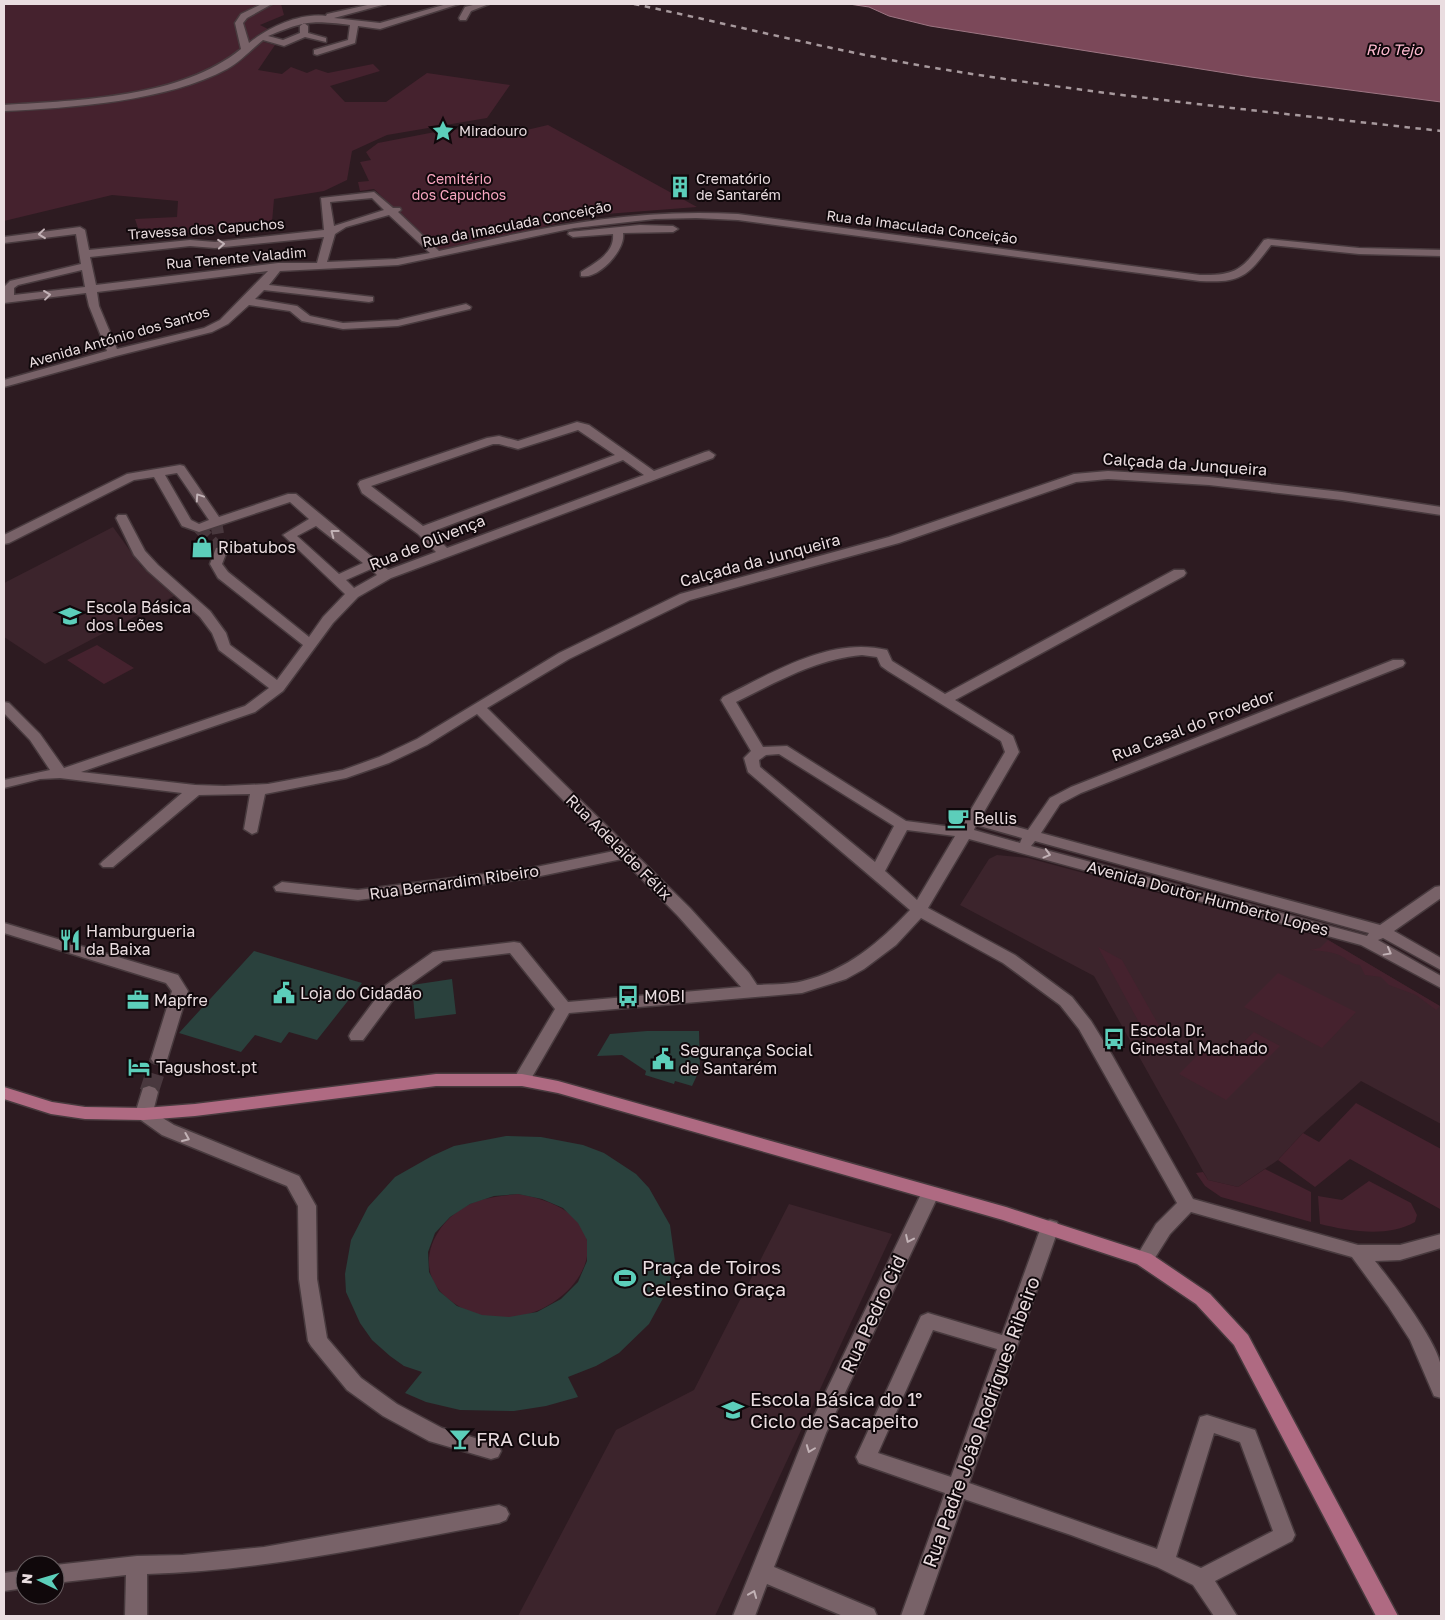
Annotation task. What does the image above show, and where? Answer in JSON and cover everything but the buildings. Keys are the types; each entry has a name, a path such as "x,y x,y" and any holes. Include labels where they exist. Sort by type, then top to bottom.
{"main road":[{"path":"4,1093 51,1108 68,1111 144,1114 436,1080 522,1080 568,1090 1050,1227 1144,1259 1204,1299 1241,1340 1387,1616"}],"street":[{"path":"246,50 239,23 244,16 268,4"},
{"path":"4,108 75,103 128,96 196,80 226,66 261,37 300,20 382,4"},
{"path":"429,4 444,8"},
{"path":"318,18 380,26 455,4"},
{"path":"463,18 468,9 485,4"},
{"path":"300,20 305,22 302,31 304,34"},
{"path":"323,40 330,33 335,20"},
{"path":"316,52 352,41 354,23"},
{"path":"261,37 284,43 304,34 323,40"},
{"path":"323,40 326,50"},
{"path":"321,266 330,233 324,200 374,195 394,210 438,254"},
{"path":"330,233 342,225 394,210"},
{"name":"Rua da Imaculada Conceição","path":"389,262 438,254 585,222 684,214 738,217 1154,272 1205,277 1229,277 1241,273 1268,242 1352,250 1441,253"},
{"path":"585,274 615,251 619,238 617,229"},
{"name":"Rua Tenente Valadim","path":"6,300 278,266 424,261 471,254 520,243 617,229 673,229"},
{"path":"4,240 80,230 94,306 113,353"},
{"name":"Travessa dos Capuchos","path":"85,254 190,243 215,245 330,233"},
{"path":"365,250 366,264"},
{"path":"6,300 9,287 14,282 86,266"},
{"name":"Avenida António dos Santos","path":"4,384 113,353 208,330 224,322 261,287 278,266"},
{"path":"261,287 369,299"},
{"path":"246,301 293,308 306,319 343,326 398,323 466,307"},
{"path":"444,552 422,531 366,490 364,484 491,441 499,440 518,445 578,426 593,432 652,476"},
{"name":"Rua de Olivença","path":"60,774 250,709 278,688 328,620 353,594 386,575 709,455"},
{"path":"422,531 522,492 624,456"},
{"path":"4,540 131,477 180,469 216,522"},
{"path":"158,473 186,523 198,528 292,497 317,520 386,575"},
{"name":"Calçada da Junqueira","path":"60,774 195,790 258,789 325,780 363,769 422,742 564,656 685,597 894,540 1074,478 1108,474 1209,481 1332,494 1441,511"},
{"path":"122,518 139,552 153,568 205,614 219,633 224,646 278,688"},
{"path":"317,520 289,535 353,594"},
{"path":"221,551 216,564 223,575 311,644"},
{"path":"338,579 371,564"},
{"path":"944,700 1179,573"},
{"path":"564,1008 802,986 840,975 858,965 890,942 920,910 1012,752 1008,739 893,668 886,663 882,653 872,651 831,655 728,700 759,752"},
{"name":"Rua Casal do Provedor","path":"1027,842 1055,801 1076,790 1398,663"},
{"path":"4,706 21,722 52,760 60,774 40,775 4,784"},
{"name":"Rua Adelaide Félix","path":"479,708 626,853 744,976 752,991"},
{"path":"877,872 902,825 782,750 774,748 759,752 751,758 754,769 920,910 1009,959 1042,982 1075,1010 1106,1059 1187,1204 1358,1252 1382,1256 1403,1254 1441,1240"},
{"path":"252,828 258,789"},
{"path":"108,864 195,790"},
{"name":"Avenida Doutor Humberto Lopes","path":"902,825 970,827 1367,941 1441,983"},
{"path":"1027,842 1382,931 1441,964"},
{"name":"Rua Bernardim Ribeiro","path":"282,887 358,894 531,873 626,853"},
{"path":"1367,941 1441,891"},
{"path":"4,928 172,979 180,991 160,1059"},
{"path":"357,1036 392,989 439,956 514,947 564,1008"},
{"path":"522,1080 564,1008"},
{"path":"149,1092 144,1114 168,1130 293,1181 307,1206 308,1279 318,1341 354,1384 390,1410 436,1435 491,1451"},
{"name":"Rua Pedro Cid","path":"744,1616 816,1433 930,1194"},
{"path":"1144,1259 1163,1229 1187,1204"},
{"name":"Rua Padre João Rodrigues Ribeiro","path":"912,1616 1050,1227"},
{"path":"1358,1252 1401,1310 1441,1388"},
{"path":"1009,1346 928,1321 866,1457 958,1490 1075,1528 1164,1561 1201,1578 1226,1616"},
{"path":"1164,1561 1207,1423 1248,1436 1285,1535 1201,1578"},
{"path":"65,1573 137,1564 183,1564 264,1556 499,1514"},
{"path":"136,1616 137,1564"},
{"path":"762,1572 866,1616"}],"shaded area":[{"name":"Escola Básica dos Leões","path":"113,527 141,566 176,595 45,664 4,637 4,584"},
{"path":"997,855 1028,858 1325,938 1441,1007 1441,1124 1361,1081 1303,1133 1278,1160 1238,1187 1208,1180 1094,976 960,905 989,859"},
{"name":"Escola Básica do 1° Ciclo de Sacapeito","path":"789,1204 892,1234 715,1616 518,1616 616,1430 694,1390"}],"green space":[{"path":"4,4 281,4 284,15 260,25 268,29 259,34 264,42 275,45 258,70 282,74 291,67 307,73 316,69 328,73 373,64 380,71 330,86 345,102 386,102 427,73 510,85 487,118 387,135 352,151 347,180 324,191 274,199 272,222 192,233 138,228 135,219 177,217 178,201 112,195 4,221"},
{"name":"Cemitério dos Capuchos","path":"548,125 697,207 593,215 440,252 374,189 360,191 358,182 369,181 360,162 371,160 366,152 378,143 435,132 471,128 518,132"},
{"path":"97,645 134,668 104,684 67,660"},
{"path":"1328,940 1440,1006 1436,1010 1416,995 1389,985 1381,977 1365,975 1360,965 1339,955 1310,950 1320,948"},
{"path":"1098,947 1122,960 1171,1047 1154,1050"},
{"path":"1278,973 1356,1012 1322,1048 1244,1007"},
{"path":"1254,1032 1280,1046 1226,1100 1179,1074 1206,1047 1227,1058"},
{"path":"1356,1103 1441,1149 1440,1209 1350,1159 1315,1187 1278,1160 1303,1133 1319,1142"},
{"path":"1265,1169 1311,1192 1311,1222 1221,1197 1205,1186 1196,1173 1203,1172 1208,1180 1238,1187"},
{"path":"1369,1181 1411,1203 1417,1215 1415,1222 1404,1227 1380,1232 1355,1231 1320,1224 1318,1196 1342,1200"},
{"path":"518,1194 563,1209 584,1232 587,1258 574,1284 550,1304 518,1317 482,1316 447,1298 436,1286 430,1273 429,1260 432,1246 437,1233 446,1222 470,1204 494,1197"}],"water":[{"name":"Rio Tejo","path":"849,4 1441,4 1441,102 1251,77 930,26 889,16 869,7"}],"tunnel":[{"path":"199,528 221,551 216,522"},
{"path":"149,1092 159,1061"}],"railway":[{"path":"634,4 859,54 998,78 1188,103 1441,131"}],"place":[{"name":"Miradouro","path":"443,131"},
{"name":"Crematório de Santarém","path":"680,187"},
{"name":"Ribatubos","path":"202,547"},
{"name":"Escola Básica dos Leões","path":"70,616"},
{"name":"Bellis","path":"958,818"},
{"name":"Hamburgueria da Baixa","path":"70,940"},
{"name":"Loja do Cidadão","path":"284,993"},
{"name":"MOBI","path":"628,996"},
{"name":"Mapfre","path":"138,1000"},
{"name":"Escola Dr. Ginestal Machado","path":"1114,1039"},
{"name":"Segurança Social de Santarém","path":"663,1059"},
{"name":"Tagushost.pt","path":"139,1067"},
{"name":"Praça de Toiros Celestino Graça","path":"625,1278"},
{"name":"Escola Básica do 1° Ciclo de Sacapeito","path":"733,1410"},
{"name":"FRA Club","path":"460,1439"}]}
